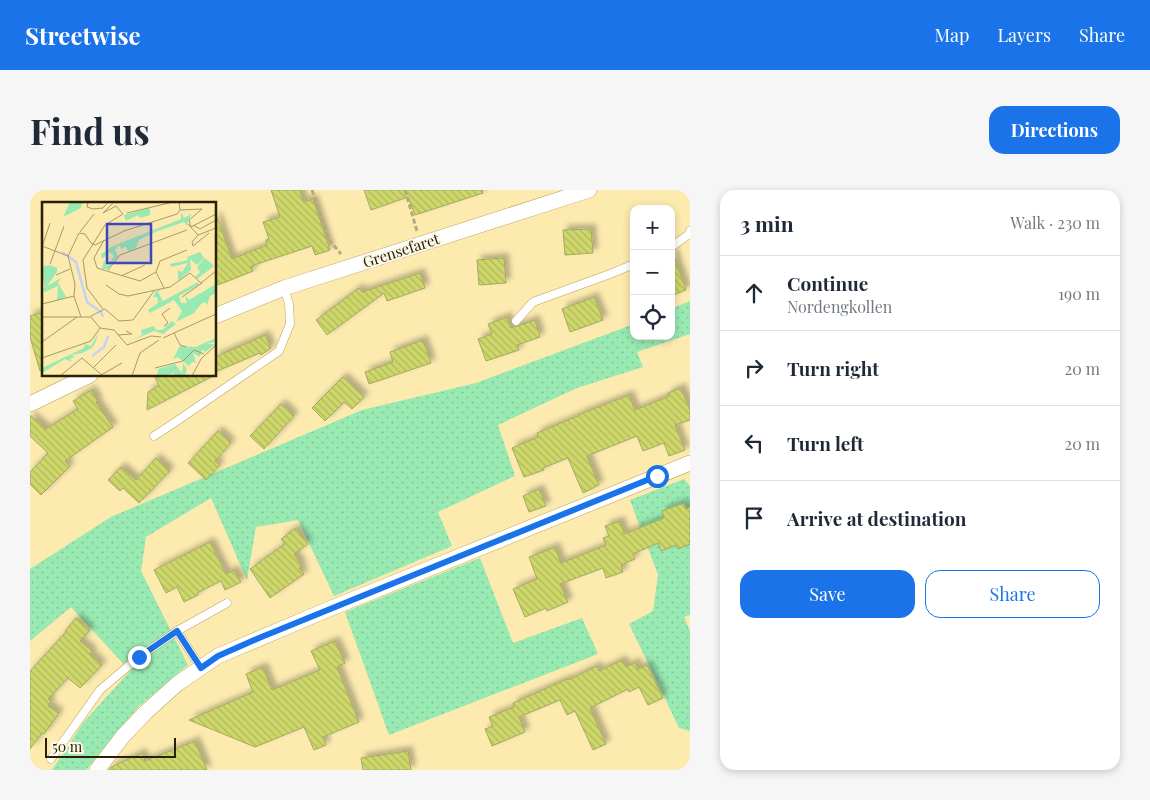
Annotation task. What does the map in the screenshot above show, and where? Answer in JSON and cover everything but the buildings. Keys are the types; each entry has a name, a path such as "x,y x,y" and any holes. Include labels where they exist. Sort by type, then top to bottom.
{"street":[{"name":"Grensefaret","path":"216,316 284,288 589,190"},
{"path":"30,404 88,376"},
{"path":"97,770 123,736 146,712 176,684 218,656 690,463"}],"lane":[{"path":"675,245 688,235 690,230"},
{"path":"516,321 533,302 630,266"},
{"path":"154,436 279,351 290,324 289,304 284,288"},
{"path":"51,759 100,690 139,657 177,631 227,603"},
{"path":"177,631 201,668"}],"path":[{"path":"312,190 330,241 351,266"},
{"path":"405,190 421,244"}],"green space":[{"path":"690,301 690,334 675,339 675,307"},
{"path":"630,325 630,340 672,340 637,352 643,367 577,388 498,425 515,476 438,512 452,546 334,596 298,520 256,527 247,580 211,498 146,537 141,571 188,665 139,706 86,770 52,770 83,723 130,671 71,607 30,641 30,569 111,517 362,410 476,383"},
{"path":"684,479 690,486 690,615 684,617 690,631 690,731 679,728 629,624 653,611 658,575 630,500"},
{"path":"480,558 513,643 582,618 598,654 389,735 345,612"}],"route":[{"path":"139,657 177,631 201,668 218,656 259,638 657,476"}]}
